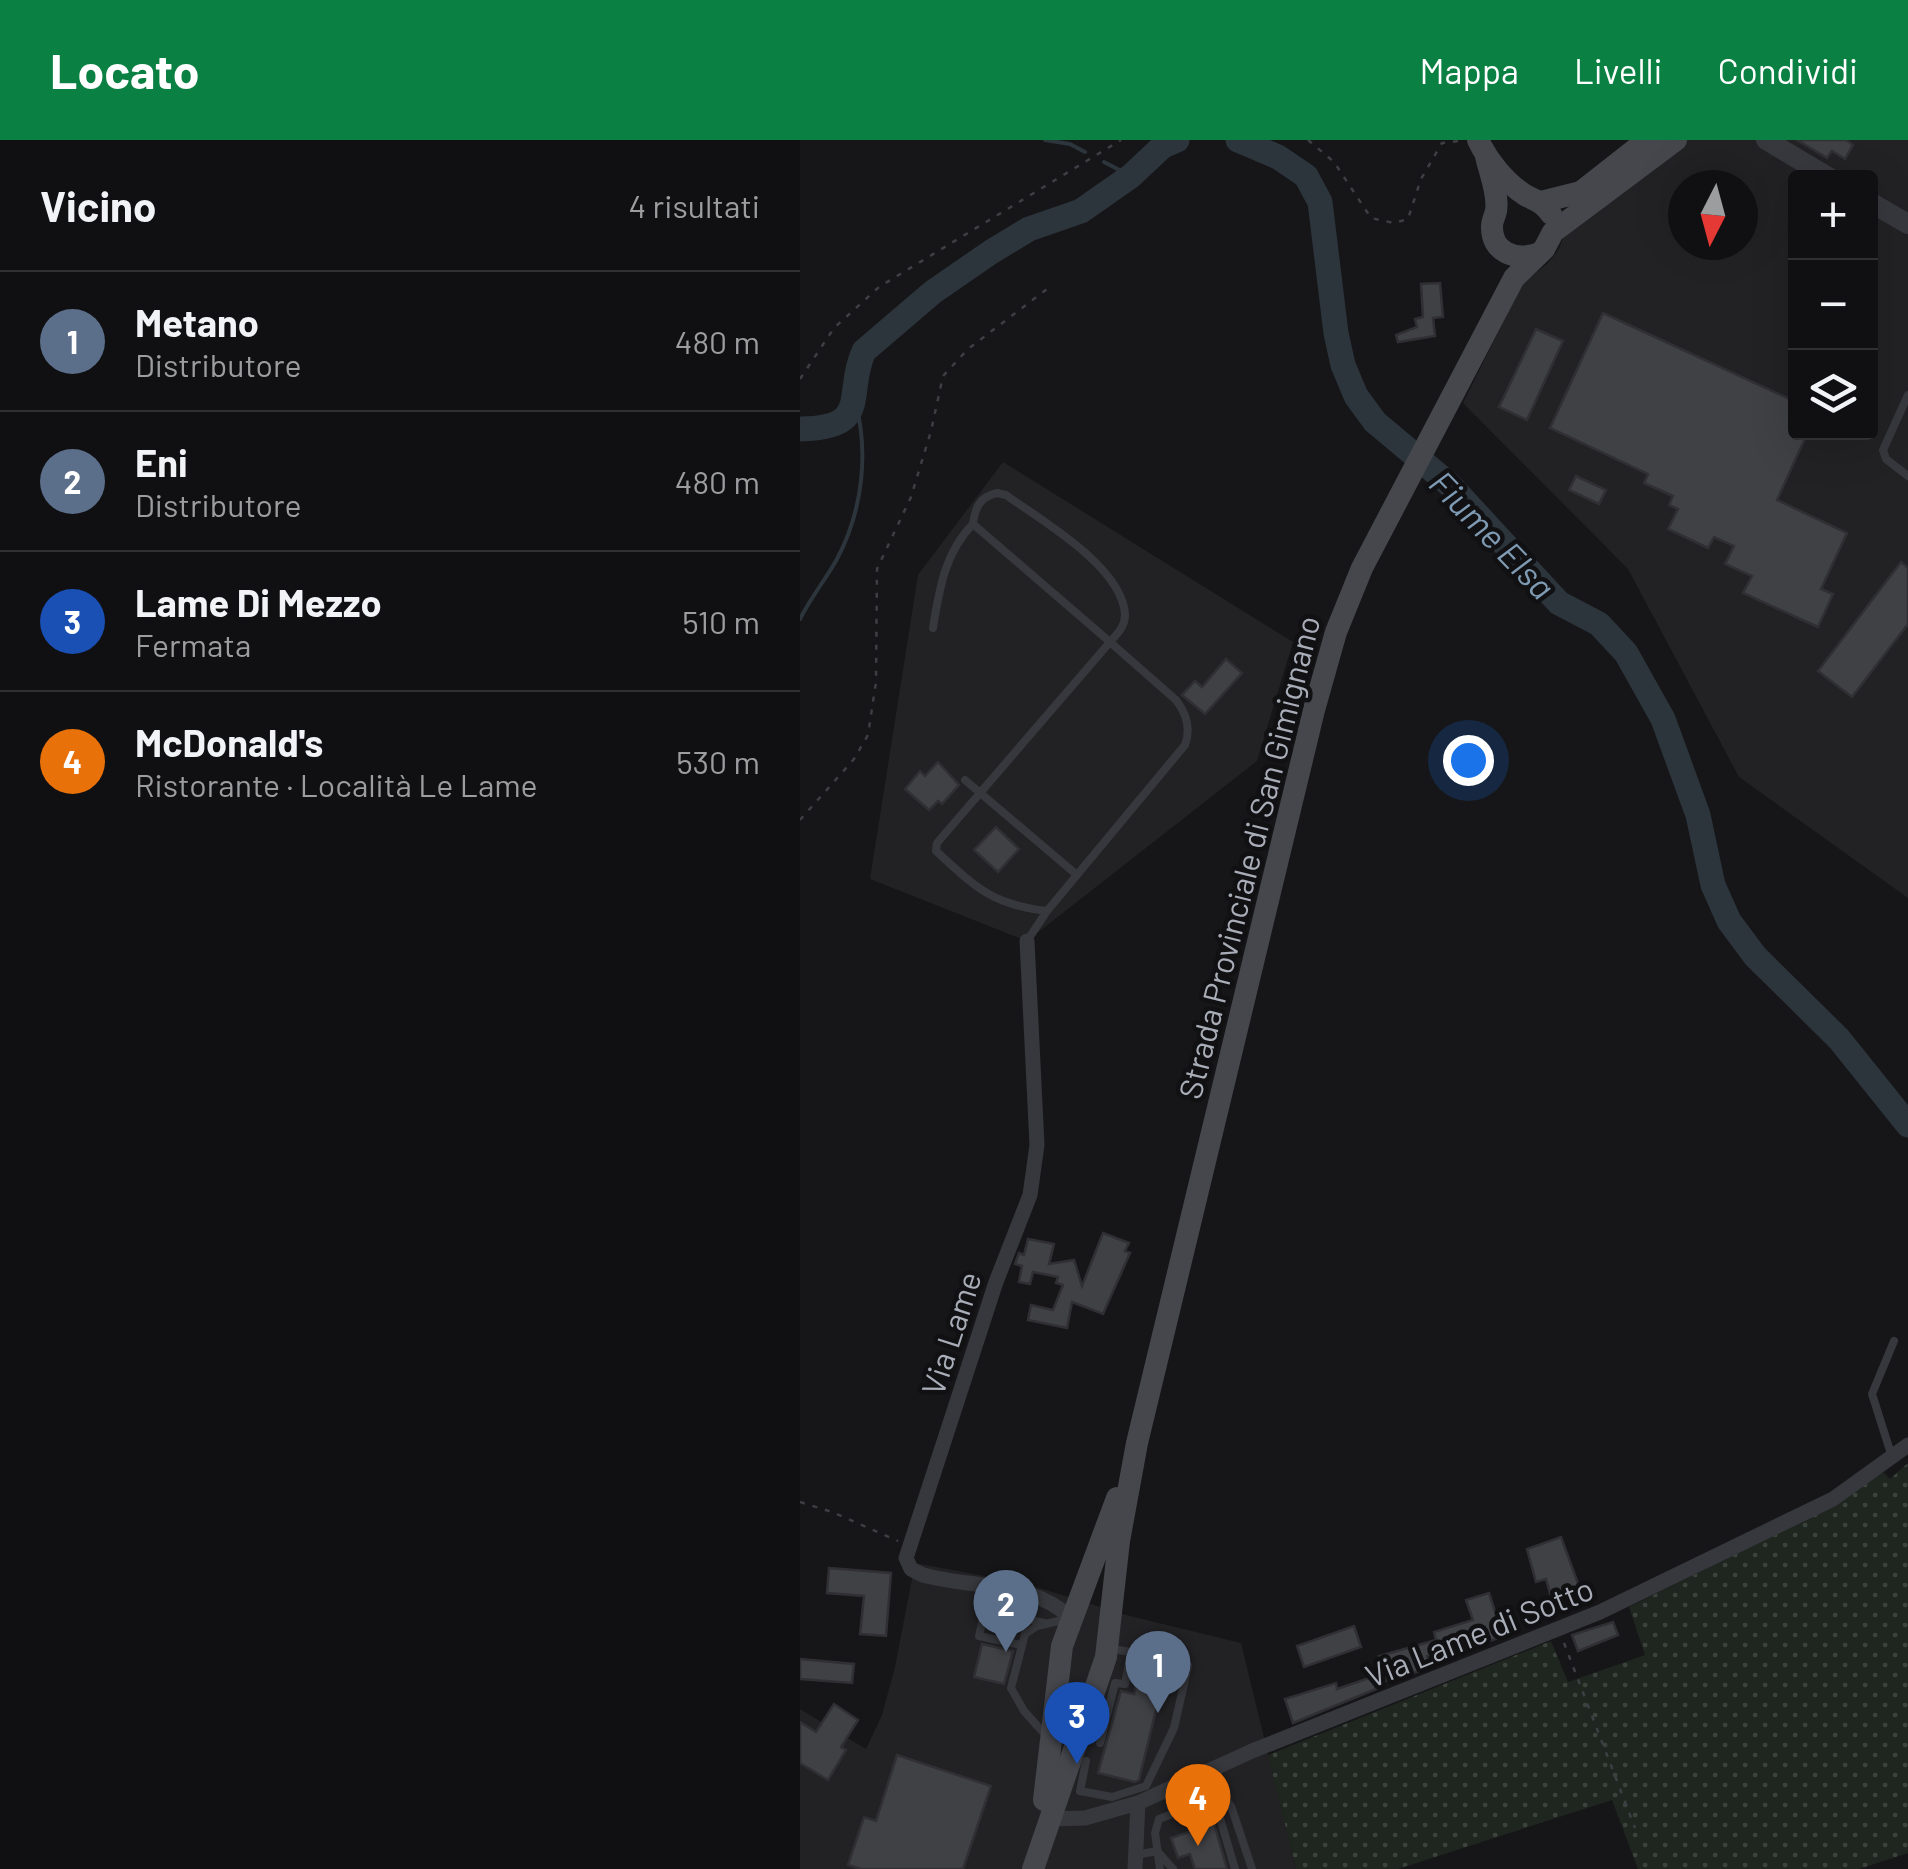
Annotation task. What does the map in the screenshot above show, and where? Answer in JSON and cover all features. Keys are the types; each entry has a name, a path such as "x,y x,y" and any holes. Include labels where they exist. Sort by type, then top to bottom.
{"main road":[{"path":"1496,210 1510,199 1581,192 1647,140"},
{"path":"1478,145 1496,210 1492,228 1498,246 1516,257 1544,249 1553,232 1676,140"},
{"path":"1478,145 1551,215 1553,232"},
{"name":"Strada Provinciale di San Gimignano","path":"1494,312 1498,246"},
{"name":"Strada Provinciale di San Gimignano","path":"1034,1864 1082,1720 1116,1644 1119,1541 1137,1443 1336,632 1362,568 1494,312 1514,278 1537,254"},
{"name":"Strada Provinciale di San Gimignano","path":"1034,1864 1063,1641 1137,1443"},
{"path":"1071,1618 1092,1616 1116,1644"},
{"path":"1060,1668 1076,1681 1099,1676"}],"street":[{"path":"1777,143 1818,170"},
{"path":"1878,207 1908,224"},
{"name":"Via Lame","path":"909,1544 1035,1177 1027,942"},
{"name":"Via Lame di Sotto","path":"1050,1818 1075,1820 1116,1803 1138,1803 1212,1768 1654,1588 1833,1499 1908,1445"},
{"path":"909,1544 907,1563 918,1573 1030,1593 1052,1602 1071,1618"},
{"path":"1135,1862 1138,1803"}],"lane":[{"path":"1908,395 1883,450 1886,458 1908,476"},
{"path":"933,628 942,574 965,532 974,524 975,509 988,495 1006,494 1103,568 1121,600 1125,617 1122,628 937,842 936,851 983,894 1002,903 1048,911"},
{"path":"974,524 1176,700 1184,710 1188,736 1027,942"},
{"path":"965,780 1076,875"},
{"path":"1892,1457 1872,1394 1894,1341"},
{"path":"1021,1646 979,1636 985,1609 1046,1623"},
{"path":"1071,1618 1028,1631 1012,1692 1044,1732 1052,1733 1082,1720"},
{"path":"1086,1762 1080,1790 1116,1803 1141,1790 1173,1733 1188,1666 1116,1644 1125,1684 1115,1683 1100,1742"},
{"path":"1212,1768 1217,1809 1235,1869"},
{"path":"1218,1796 1231,1806 1252,1869"},
{"path":"1160,1869 1155,1828 1159,1818 1218,1796"},
{"path":"1217,1809 1231,1806"},
{"path":"1135,1862 1157,1851"},
{"path":"1157,1851 1173,1869"}],"path":[{"path":"800,379 834,328 879,287 1121,140"},
{"path":"1308,140 1334,162 1371,218 1394,223 1408,219 1421,178 1442,143 1478,145"},
{"path":"800,820 854,759 868,735 876,682 878,569 910,497 943,376 968,349 1047,289"},
{"path":"800,1502 909,1544"},
{"path":"1559,1629 1635,1828"}],"shaded area":[{"path":"1635,140 1908,140 1908,898 1739,777 1628,569 1463,403 1522,284 1559,249 1585,178"},
{"path":"1003,462 1293,642 1257,761 1027,941 870,879 918,575"},
{"path":"1908,1463 1908,1853 1859,1869 1638,1869 1612,1800 1398,1869 1296,1869 1268,1755 1551,1641 1568,1682 1645,1655 1629,1607 1837,1504 1883,1472 1890,1479"},
{"path":"915,1563 1027,1584 1126,1615 1241,1643 1296,1869 800,1869 800,1709 866,1749 882,1715 895,1667"}],"building":[{"path":"1797,140 1846,140 1853,145 1845,159 1832,151 1827,158"},
{"path":"1440,283 1443,317 1433,318 1435,336 1398,342 1396,335 1417,327 1415,319 1423,317 1421,284"},
{"path":"1603,313 1788,398 1788,440 1804,440 1777,500 1847,533 1821,589 1833,594 1818,627 1743,593 1752,576 1725,564 1734,546 1714,537 1708,548 1668,529 1678,509 1669,505 1673,496 1644,483 1648,474 1550,428"},
{"path":"1536,329 1563,341 1527,420 1499,407"},
{"path":"1576,476 1606,490 1599,504 1569,490"},
{"path":"1901,562 1908,568 1908,624 1852,697 1818,671"},
{"path":"1226,659 1242,673 1205,714 1182,695 1195,681 1202,687"},
{"path":"938,762 959,785 942,804 938,801 929,810 905,789 920,771 925,776"},
{"path":"996,827 1019,849 998,872 974,850"},
{"path":"1103,1233 1129,1243 1125,1251 1130,1253 1103,1314 1072,1302 1067,1328 1028,1320 1031,1305 1053,1310 1063,1285 1056,1283 1058,1277 1033,1272 1030,1284 1019,1282 1022,1266 1015,1264 1019,1253 1024,1255 1028,1239 1054,1244 1049,1264 1074,1260 1082,1286"},
{"path":"1561,1537 1580,1589 1551,1597 1546,1579 1536,1582 1527,1549"},
{"path":"829,1568 891,1573 886,1636 860,1634 864,1596 827,1593"},
{"path":"1489,1593 1498,1621 1503,1619 1509,1635 1427,1656 1430,1668 1386,1681 1379,1656 1436,1640 1434,1632 1473,1620 1466,1600"},
{"path":"1613,1622 1618,1635 1578,1651 1572,1635"},
{"path":"1354,1626 1361,1647 1304,1667 1297,1646"},
{"path":"982,1644 1013,1651 1004,1684 974,1677"},
{"path":"800,1659 854,1664 852,1683 800,1679"},
{"path":"1141,1662 1166,1668 1139,1780 1135,1782 1098,1773 1121,1691 1134,1694"},
{"path":"1372,1677 1376,1689 1293,1723 1285,1699 1336,1683 1337,1689"},
{"path":"834,1704 858,1720 841,1747 846,1750 828,1780 800,1763 800,1722 816,1732"},
{"path":"897,1755 991,1786 963,1869 861,1869 848,1865 864,1817 876,1821"},
{"path":"1214,1823 1227,1869 1195,1869 1190,1854 1178,1858 1171,1838"}],"waterway":[{"path":"1045,140 1070,144 1085,152"},
{"name":"Fiume Elsa","path":"800,429 823,427 847,415 864,351 933,292 1029,229 1081,211 1131,176 1163,146 1177,140"},
{"name":"Fiume Elsa","path":"1238,140 1278,157 1306,176 1320,202 1336,333 1343,365 1356,396 1375,422 1449,484 1559,603 1599,624 1626,653 1663,719 1698,815 1713,885 1729,921 1755,956 1839,1039 1908,1125"},
{"path":"1104,162 1131,176"},
{"path":"800,619 837,559 853,521 862,460 855,400"}],"place":[{"name":"Eni","path":"1006,1652"},
{"name":"Metano","path":"1158,1713"},
{"name":"Lame Di Mezzo","path":"1077,1764"},
{"name":"McDonald's","path":"1198,1846"}]}
